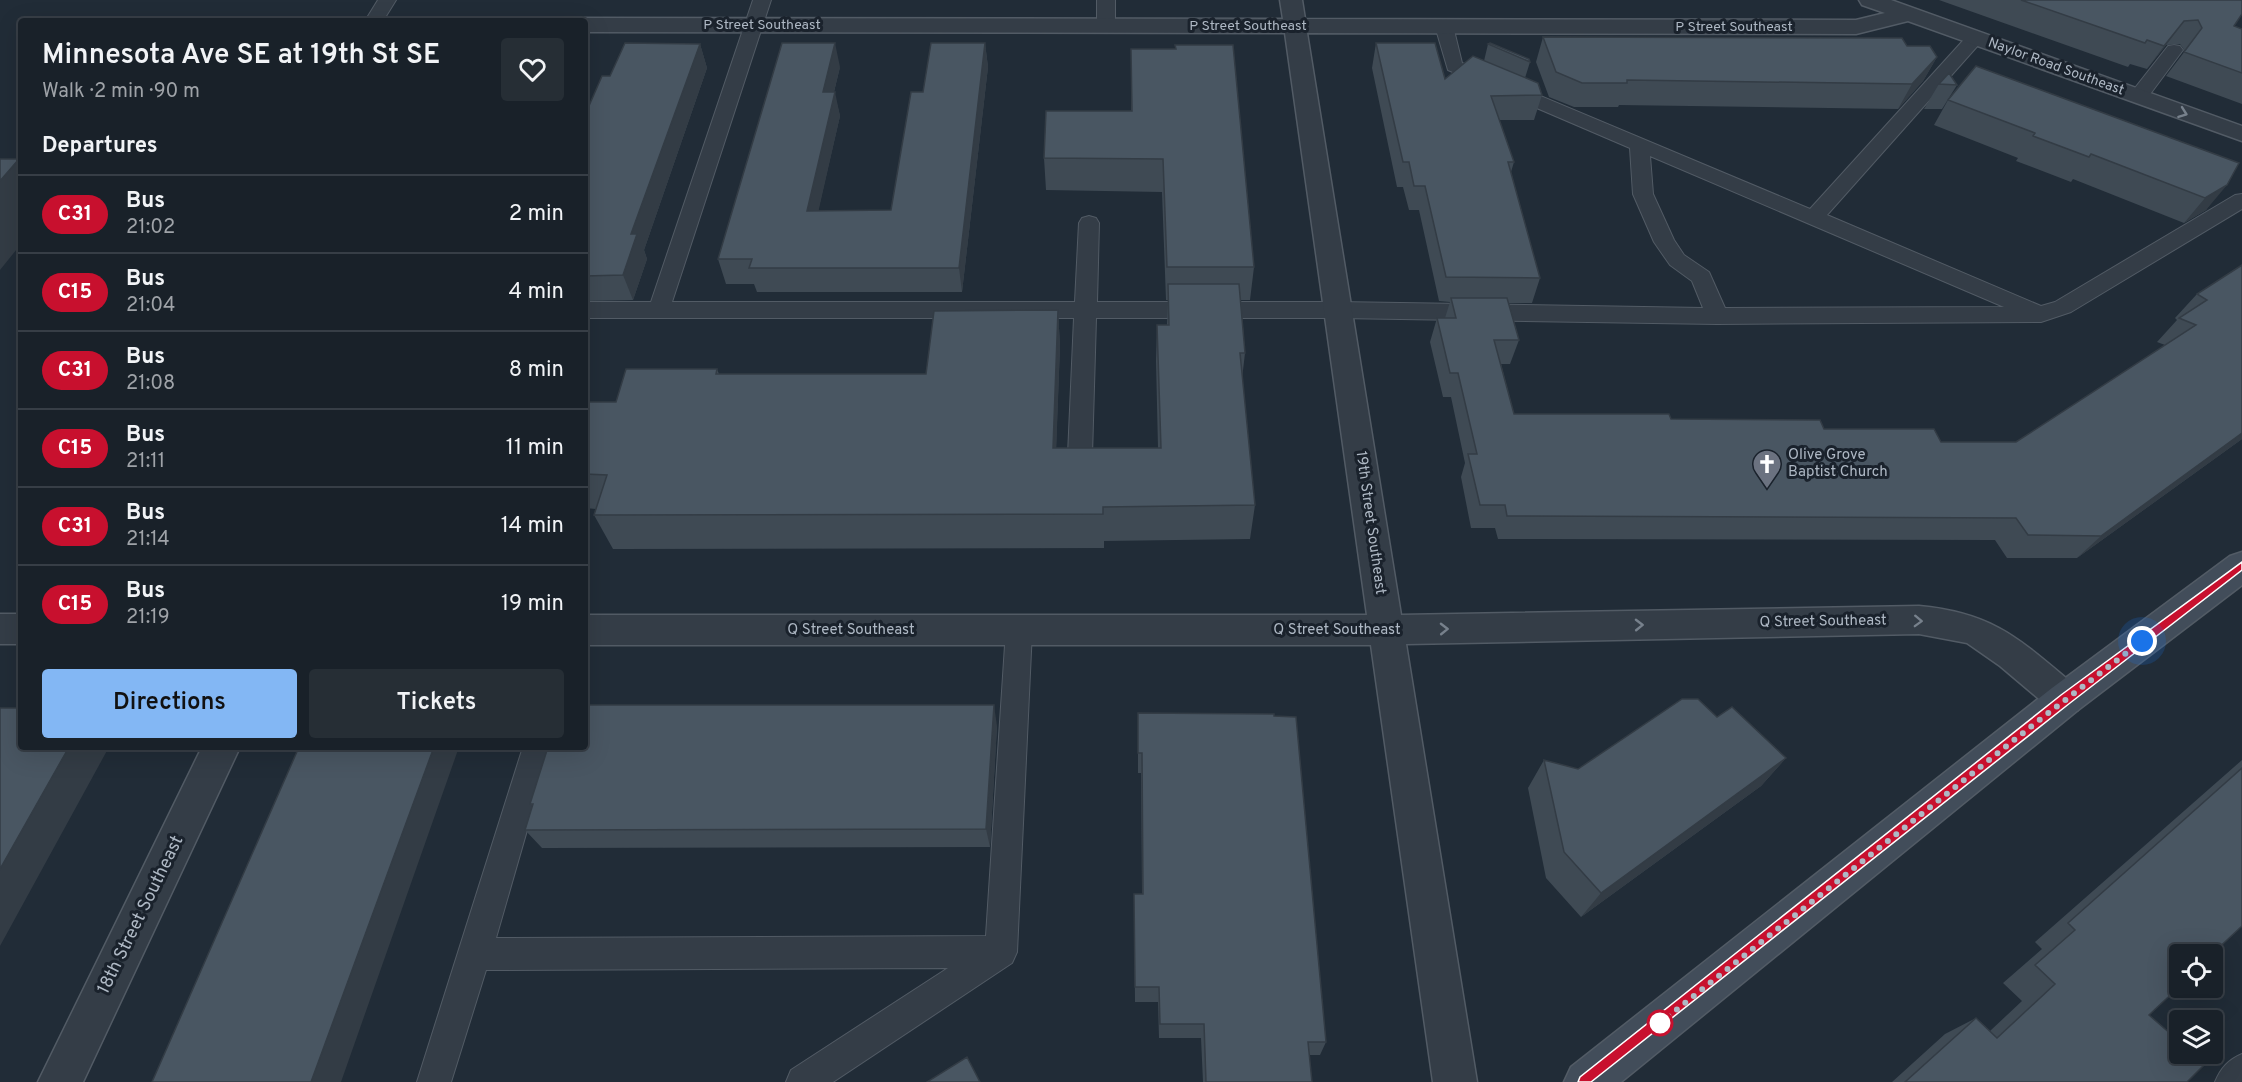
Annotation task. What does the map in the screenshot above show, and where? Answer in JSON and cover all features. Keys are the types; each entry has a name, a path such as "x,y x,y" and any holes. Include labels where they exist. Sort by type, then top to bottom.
{"main road":[{"path":"1586,1082 2066,699 2240,571"}],"street":[{"name":"Naylor Road Southeast","path":"1870,0 2242,134"},
{"name":"P Street Southeast","path":"581,17 755,26 933,16 1106,26 1293,13 1444,26 1856,27 1910,14"},
{"name":"19th Street Southeast","path":"1293,13 1455,1082"},
{"name":"Q Street Southeast","path":"588,630 1386,630 1919,620 1950,623 1979,633 2066,699"},
{"path":"0,629 18,629"},
{"name":"18th Street Southeast","path":"60,1082 220,750"}],"lane":[{"path":"376,18 387,0"},
{"path":"659,310 762,0"},
{"path":"1106,0 1106,26"},
{"path":"1444,26 1454,66 2040,314"},
{"path":"1814,217 1975,38"},
{"path":"2138,97 2174,50"},
{"path":"1640,145 1643,194 1664,242 1677,260 1701,277 1717,316"},
{"path":"588,310 1338,310 1717,316 2040,314 2063,307 2242,200"},
{"path":"1080,455 1089,223"},
{"path":"1001,952 1019,630"},
{"path":"434,1082 536,750"},
{"path":"475,954 1001,952"},
{"path":"803,1082 1001,952"},
{"path":"2232,1082 2242,1071"}],"building":[{"path":"2021,0 2242,0 2242,14 2234,26 2242,29 2242,73 2184,52 2202,28 2198,20 2184,21 2164,46 2147,40 2145,43"},
{"path":"1543,37 1902,38 1907,46 1930,46 1937,57 1912,84 1627,80 1627,83 1582,83 1556,72"},
{"path":"625,43 700,44 631,234 637,234 623,275 588,276 588,108 602,76 610,76"},
{"path":"782,43 835,43 823,92 835,92 807,211 891,210 911,92 923,92 931,43 985,43 959,268 749,268 752,259 718,259"},
{"path":"1376,43 1435,43 1445,79 1473,56 1538,83 1542,95 1491,96 1514,162 1508,162 1540,278 1446,277 1425,186 1414,186 1409,162 1403,162"},
{"path":"1488,44 1529,59 1530,62"},
{"path":"1175,45 1233,45 1254,267 1167,267 1163,159 1044,158 1046,111 1132,111 1131,49 1176,49"},
{"path":"1976,66 2239,163 2227,185 2205,198 2091,154 2089,157 2033,136 2035,133 1948,100"},
{"path":"1949,73 1957,85 1939,84"},
{"path":"0,159 18,159 18,160 0,181"},
{"path":"2242,265 2242,433 2101,536 2028,535 2016,518 1507,516 1505,505 1480,505 1468,454 1477,454 1458,373 1450,373 1437,318 1456,318 1451,298 1507,298 1519,340 1494,340 1514,414 1669,414 1671,419 1820,420 1824,429 1934,429 1941,442 2016,442 2196,325 2179,318 2207,300 2197,294"},
{"path":"1168,284 1239,284 1245,353 1240,353 1255,505 1103,507 1103,514 594,515 607,475 588,474 588,402 616,402 626,369 717,369 716,374 926,374 934,311 1058,310 1053,448 1161,448 1157,325 1169,325"},
{"path":"1682,699 1698,699 1717,717 1732,707 1786,758 1601,893 1564,852 1544,760 1578,769"},
{"path":"588,705 994,705 986,829 525,830 533,804 530,804 547,750 588,750"},
{"path":"0,708 18,708 18,750 67,750 0,869"},
{"path":"1138,713 1274,714 1274,716 1296,717 1326,1042 1308,1042 1312,1082 1206,1082 1204,1024 1160,1024 1159,987 1135,987 1134,894 1143,894 1142,753 1138,753"},
{"path":"298,750 433,750 311,1082 152,1082"},
{"path":"2242,768 2242,926 2223,944 2169,944 2169,996 2149,1015 2169,1032 2169,1064 2205,1064 2187,1082 1905,1082 1976,1018 1997,1038 2055,984 2035,965 2075,930 2068,923"},
{"path":"967,1057 980,1082 927,1082"}],"bus line":[{"name":"C31","path":"1586,1082 2066,699 2242,566"}],"place":[{"name":"Olive Grove Baptist Church","path":"1767,490"}],"route":[{"path":"1660,1023 2038,721 2142,641"}]}
